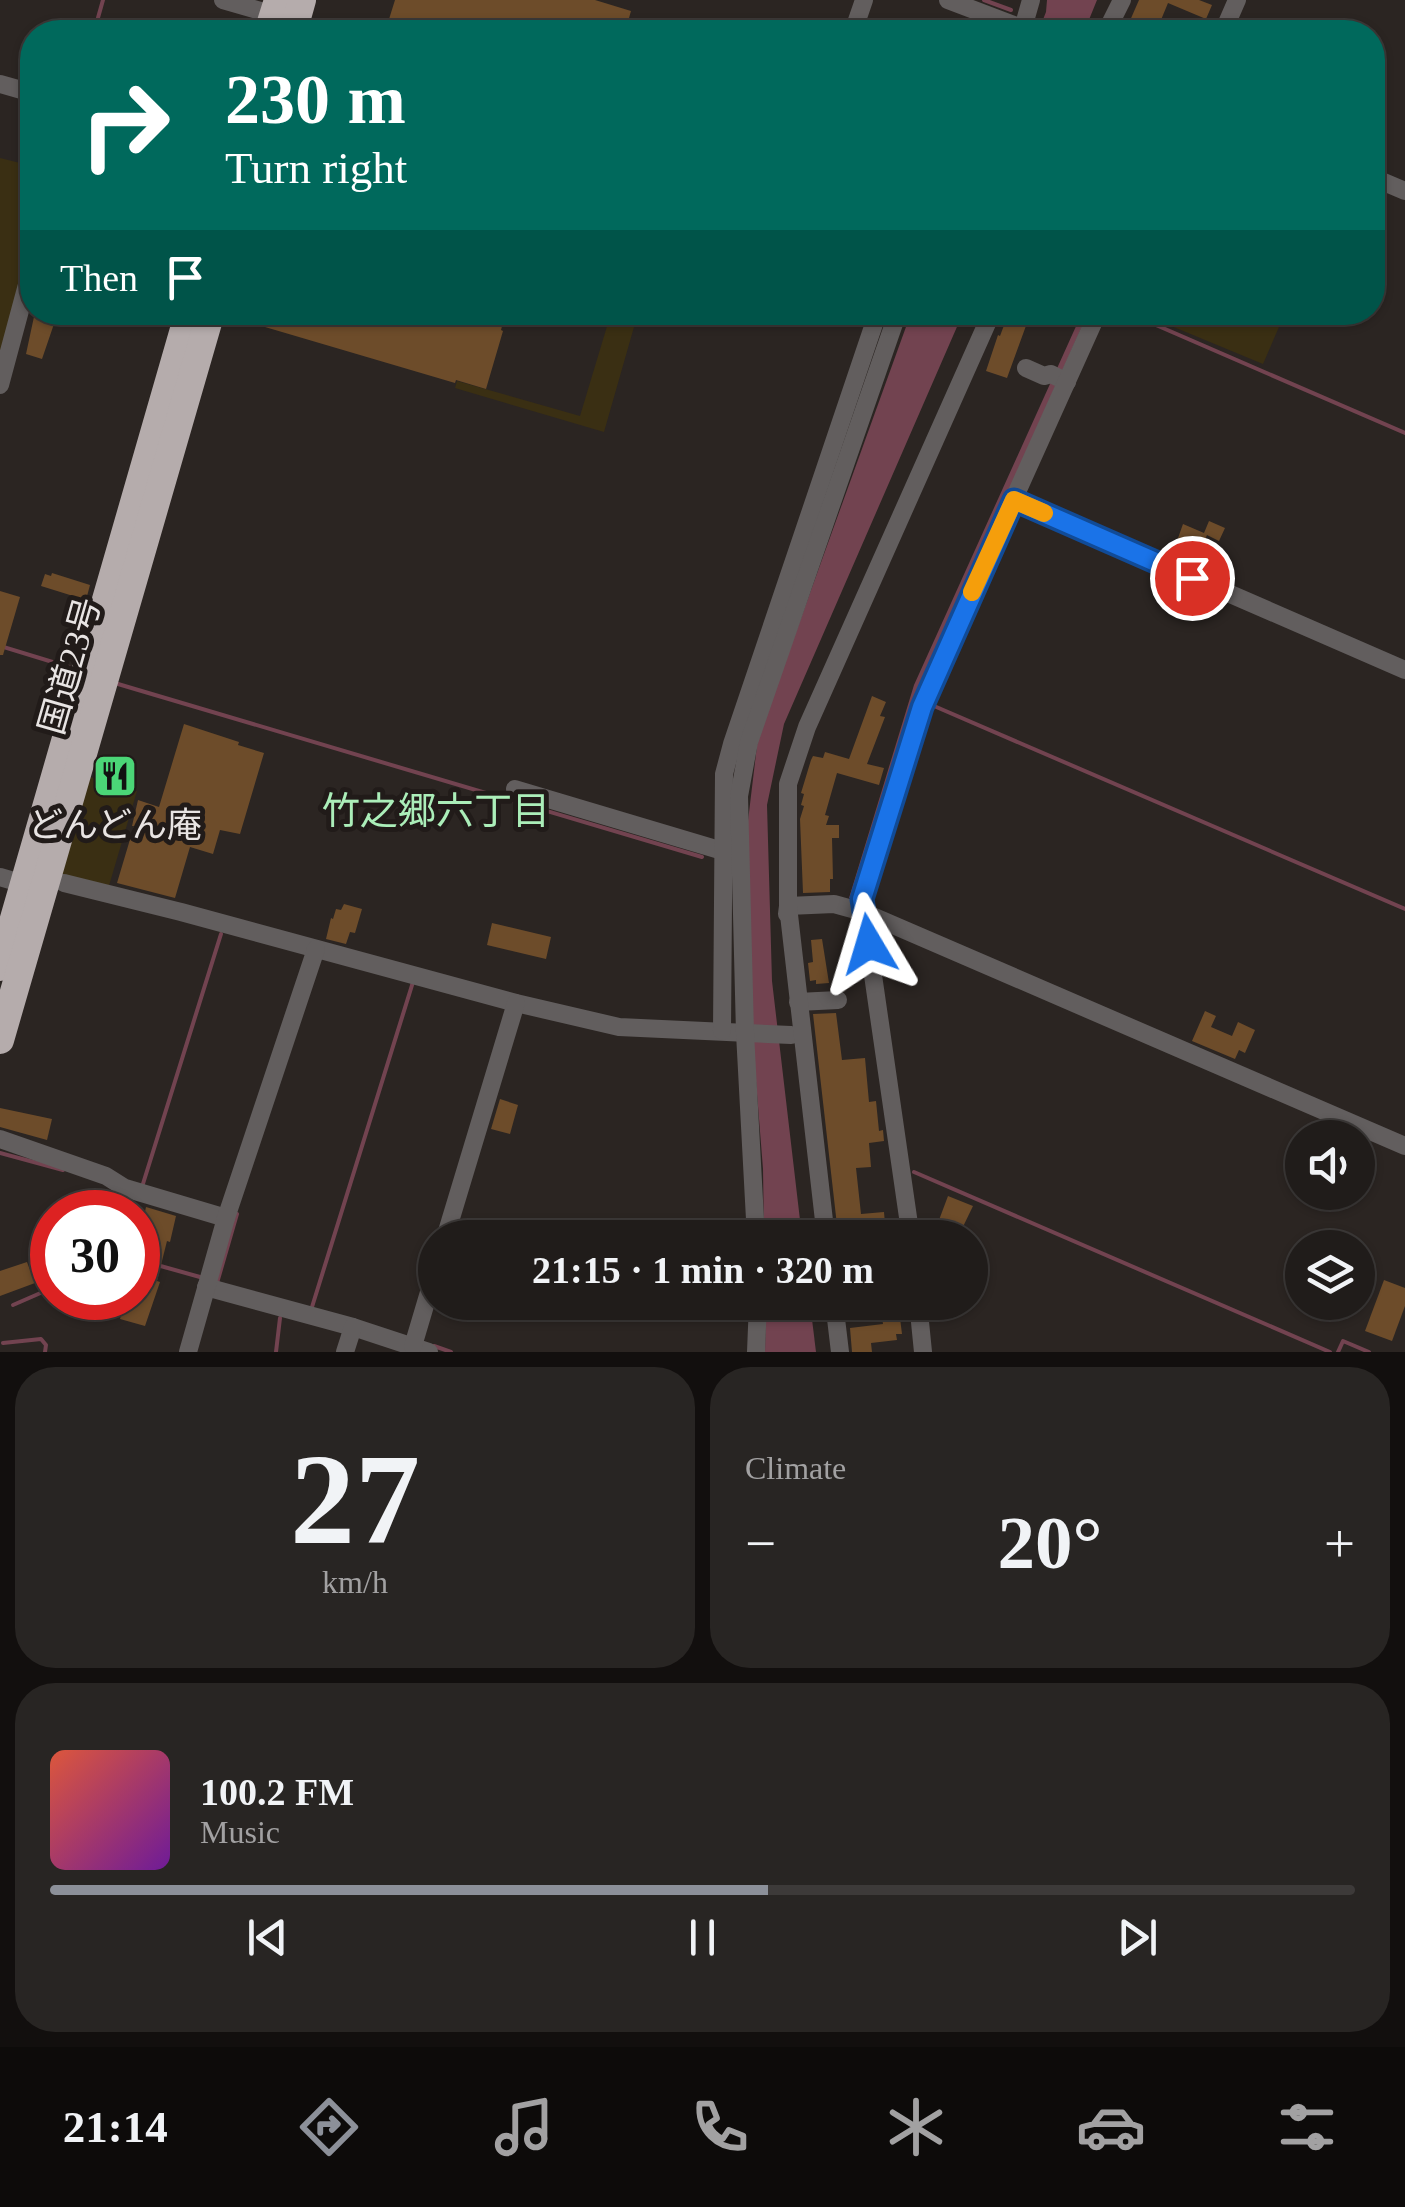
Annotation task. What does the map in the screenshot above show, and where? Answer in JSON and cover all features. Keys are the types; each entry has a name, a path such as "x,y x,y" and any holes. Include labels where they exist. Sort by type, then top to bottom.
{"highway":[{"name":"国道23号","path":"0,967 8,874 185,325"},
{"name":"国道23号","path":"0,1040 207,325"}],"street":[{"path":"224,0 285,17"},
{"path":"948,0 998,20"},
{"path":"0,385 20,311"},
{"path":"722,1032 724,774 874,325"},
{"path":"755,1220 739,796 750,742 894,325"},
{"path":"824,1220 788,906 788,784 796,757 986,325"},
{"path":"910,1220 862,899 922,707 1014,500 1060,378 1091,325"},
{"path":"1026,368 1060,378"},
{"path":"1014,500 1405,670"},
{"path":"515,789 724,851"},
{"path":"64,883 619,1027 787,1035"},
{"path":"788,906 834,904 863,912 1405,1146"},
{"path":"788,906 783,954 787,1035 801,1114 815,1148"},
{"path":"188,1352 226,1218 316,949"},
{"path":"798,1002 838,1000"},
{"path":"450,1220 516,1003"},
{"path":"0,1139 106,1176 125,1188 226,1218"},
{"path":"206,1288 421,1349 426,1320"},
{"path":"756,1352 757,1320"},
{"path":"836,1320 840,1352"},
{"path":"920,1320 923,1352"},
{"path":"346,1352 353,1327"}],"shaded area":[{"path":"1047,0 1097,0 1089,20 1043,20"},
{"path":"0,158 20,163 20,289 0,365"},
{"path":"607,325 635,325 604,432 455,388 457,381 580,416"},
{"path":"907,325 958,325 784,724 767,805 772,981 800,1220 764,1220 749,993 748,821 758,737"},
{"path":"1077,325 1083,325 988,538 855,899 849,898 914,685"},
{"path":"1169,325 1280,325 1263,364"},
{"path":"90,777 137,791 108,889 61,879"},
{"path":"766,1320 812,1320 816,1352 765,1352"}],"building":[{"path":"395,0 595,0 631,11 628,20 389,20"},
{"path":"1139,0 1199,0 1212,5 1206,19 1168,3 1161,20 1130,20"},
{"path":"32,325 54,325 42,359 26,354"},
{"path":"258,325 502,325 486,389 456,380 455,383"},
{"path":"1004,325 1026,325 1007,378 986,371"},
{"path":"1209,521 1225,528 1219,541 1207,535 1196,561 1191,563 1172,555 1183,524 1204,533"},
{"path":"45,574 90,585 86,600 41,586"},
{"path":"0,591 20,597 3,655 0,655"},
{"path":"872,696 886,702 880,716 885,717 867,764 884,768 879,785 837,773 825,815 829,816 826,825 839,825 839,838 832,838 830,892 803,893 801,793 811,760 813,756 823,758 825,752 849,759"},
{"path":"184,724 264,753 240,834 220,830 213,854 190,847 175,898 117,883 138,800 159,807"},
{"path":"344,904 362,909 355,933 350,932 346,944 326,939 331,918"},
{"path":"492,923 551,937 546,959 487,945"},
{"path":"822,939 829,983 816,984 816,980 810,981 811,940"},
{"path":"1205,1011 1216,1016 1211,1027 1232,1036 1238,1022 1255,1030 1245,1053 1239,1050 1235,1059 1192,1041"},
{"path":"836,1013 842,1060 865,1058 869,1102 876,1101 884,1141 869,1143 871,1167 856,1168 861,1214 884,1212 885,1220 836,1220 813,1014"},
{"path":"500,1099 518,1105 510,1134 491,1129"},
{"path":"0,1108 52,1119 47,1140 0,1127"},
{"path":"948,1196 973,1206 966,1220 939,1220"},
{"path":"160,1211 176,1216 170,1242 167,1241 160,1269"},
{"path":"27,1262 30,1285 0,1296 0,1271"},
{"path":"1384,1280 1405,1288 1405,1306 1392,1341 1365,1331 1369,1320 1375,1320 1375,1304"},
{"path":"124,1320 147,1320 145,1326"},
{"path":"882,1320 900,1320 902,1334 896,1334 897,1340 871,1343 872,1352 852,1352 850,1328 883,1324"}],"waterway":[{"path":"97,20 103,0"},
{"path":"984,0 1011,10"},
{"path":"1156,325 1405,433"},
{"path":"0,646 69,667"},
{"path":"118,684 702,857"},
{"path":"934,706 1405,909"},
{"path":"142,1187 221,934"},
{"path":"312,1307 413,982"},
{"path":"0,1153 63,1170"},
{"path":"914,1172 1330,1352"},
{"path":"220,1284 217,1283 237,1214"},
{"path":"160,1266 200,1277"},
{"path":"13,1305 30,1298"},
{"path":"276,1352 280,1318"},
{"path":"3,1343 41,1339 46,1345 45,1352"},
{"path":"1338,1352 1343,1341 1369,1352"},
{"path":"434,1346 451,1352"}],"slow traffic":[{"path":"972,592 1014,500 1044,513"}],"place":[{"name":"どんどん庵","path":"115,776"}],"district":[{"name":"竹之郷六丁目","path":"436,811"}],"route":[{"path":"869,944 862,899 922,707 1014,500 1192,578"}]}
